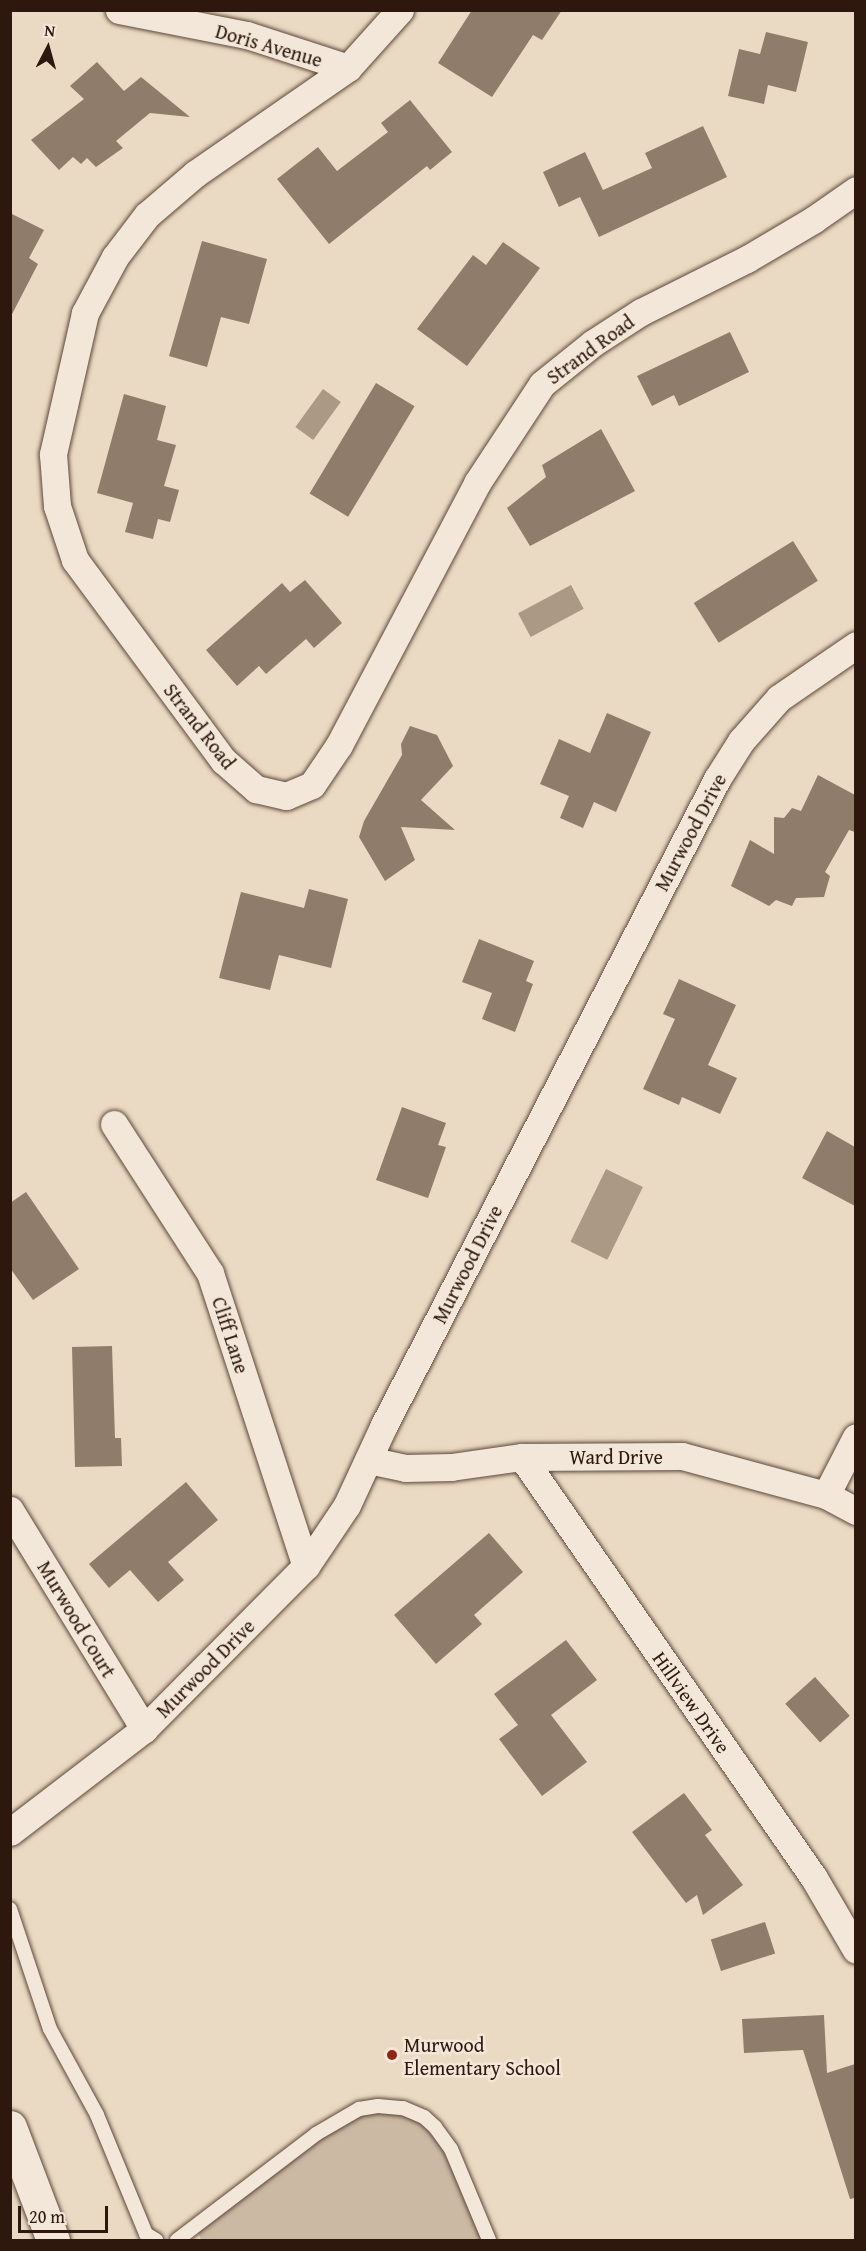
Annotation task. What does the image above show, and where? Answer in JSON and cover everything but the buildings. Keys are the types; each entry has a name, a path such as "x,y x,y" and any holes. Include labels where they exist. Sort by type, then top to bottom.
{"main road":[{"path":"10,2127 53,2241"}],"street":[{"name":"Doris Avenue","path":"119,10 247,34 348,68"},
{"name":"Strand Road","path":"400,10 348,68 195,174 147,215 115,257 85,314 53,454 57,506 75,560 224,761 256,789 286,795 312,785 339,745 477,483 542,384 593,343 641,312 747,259 813,220 855,190"},
{"name":"Murwood Drive","path":"10,1832 144,1729 306,1566 347,1505 717,779 741,741 779,698 855,645"},
{"name":"Cliff Lane","path":"114,1124 210,1273 306,1566"},
{"path":"826,1495 855,1437"},
{"name":"Ward Drive","path":"368,1460 405,1468 451,1467 522,1457 682,1456 826,1495 855,1511"},
{"name":"Hillview Drive","path":"522,1457 814,1878 855,1950"},
{"name":"Murwood Court","path":"10,1509 144,1729"}],"lane":[{"path":"10,1909 50,2029 97,2115 146,2234 156,2241"},
{"path":"177,2241 316,2134 359,2109 378,2106 404,2109 424,2117 435,2127 451,2149 489,2241"}],"shaded area":[{"path":"323,389 341,402 313,440 295,427"},
{"path":"571,585 584,609 531,637 518,613"},
{"path":"606,1169 643,1187 607,1260 570,1242"},
{"path":"402,2109 424,2121 441,2142 483,2240 201,2240 198,2231 348,2113"}],"place":[{"name":"Murwood Elementary School","path":"392,2055"}]}
